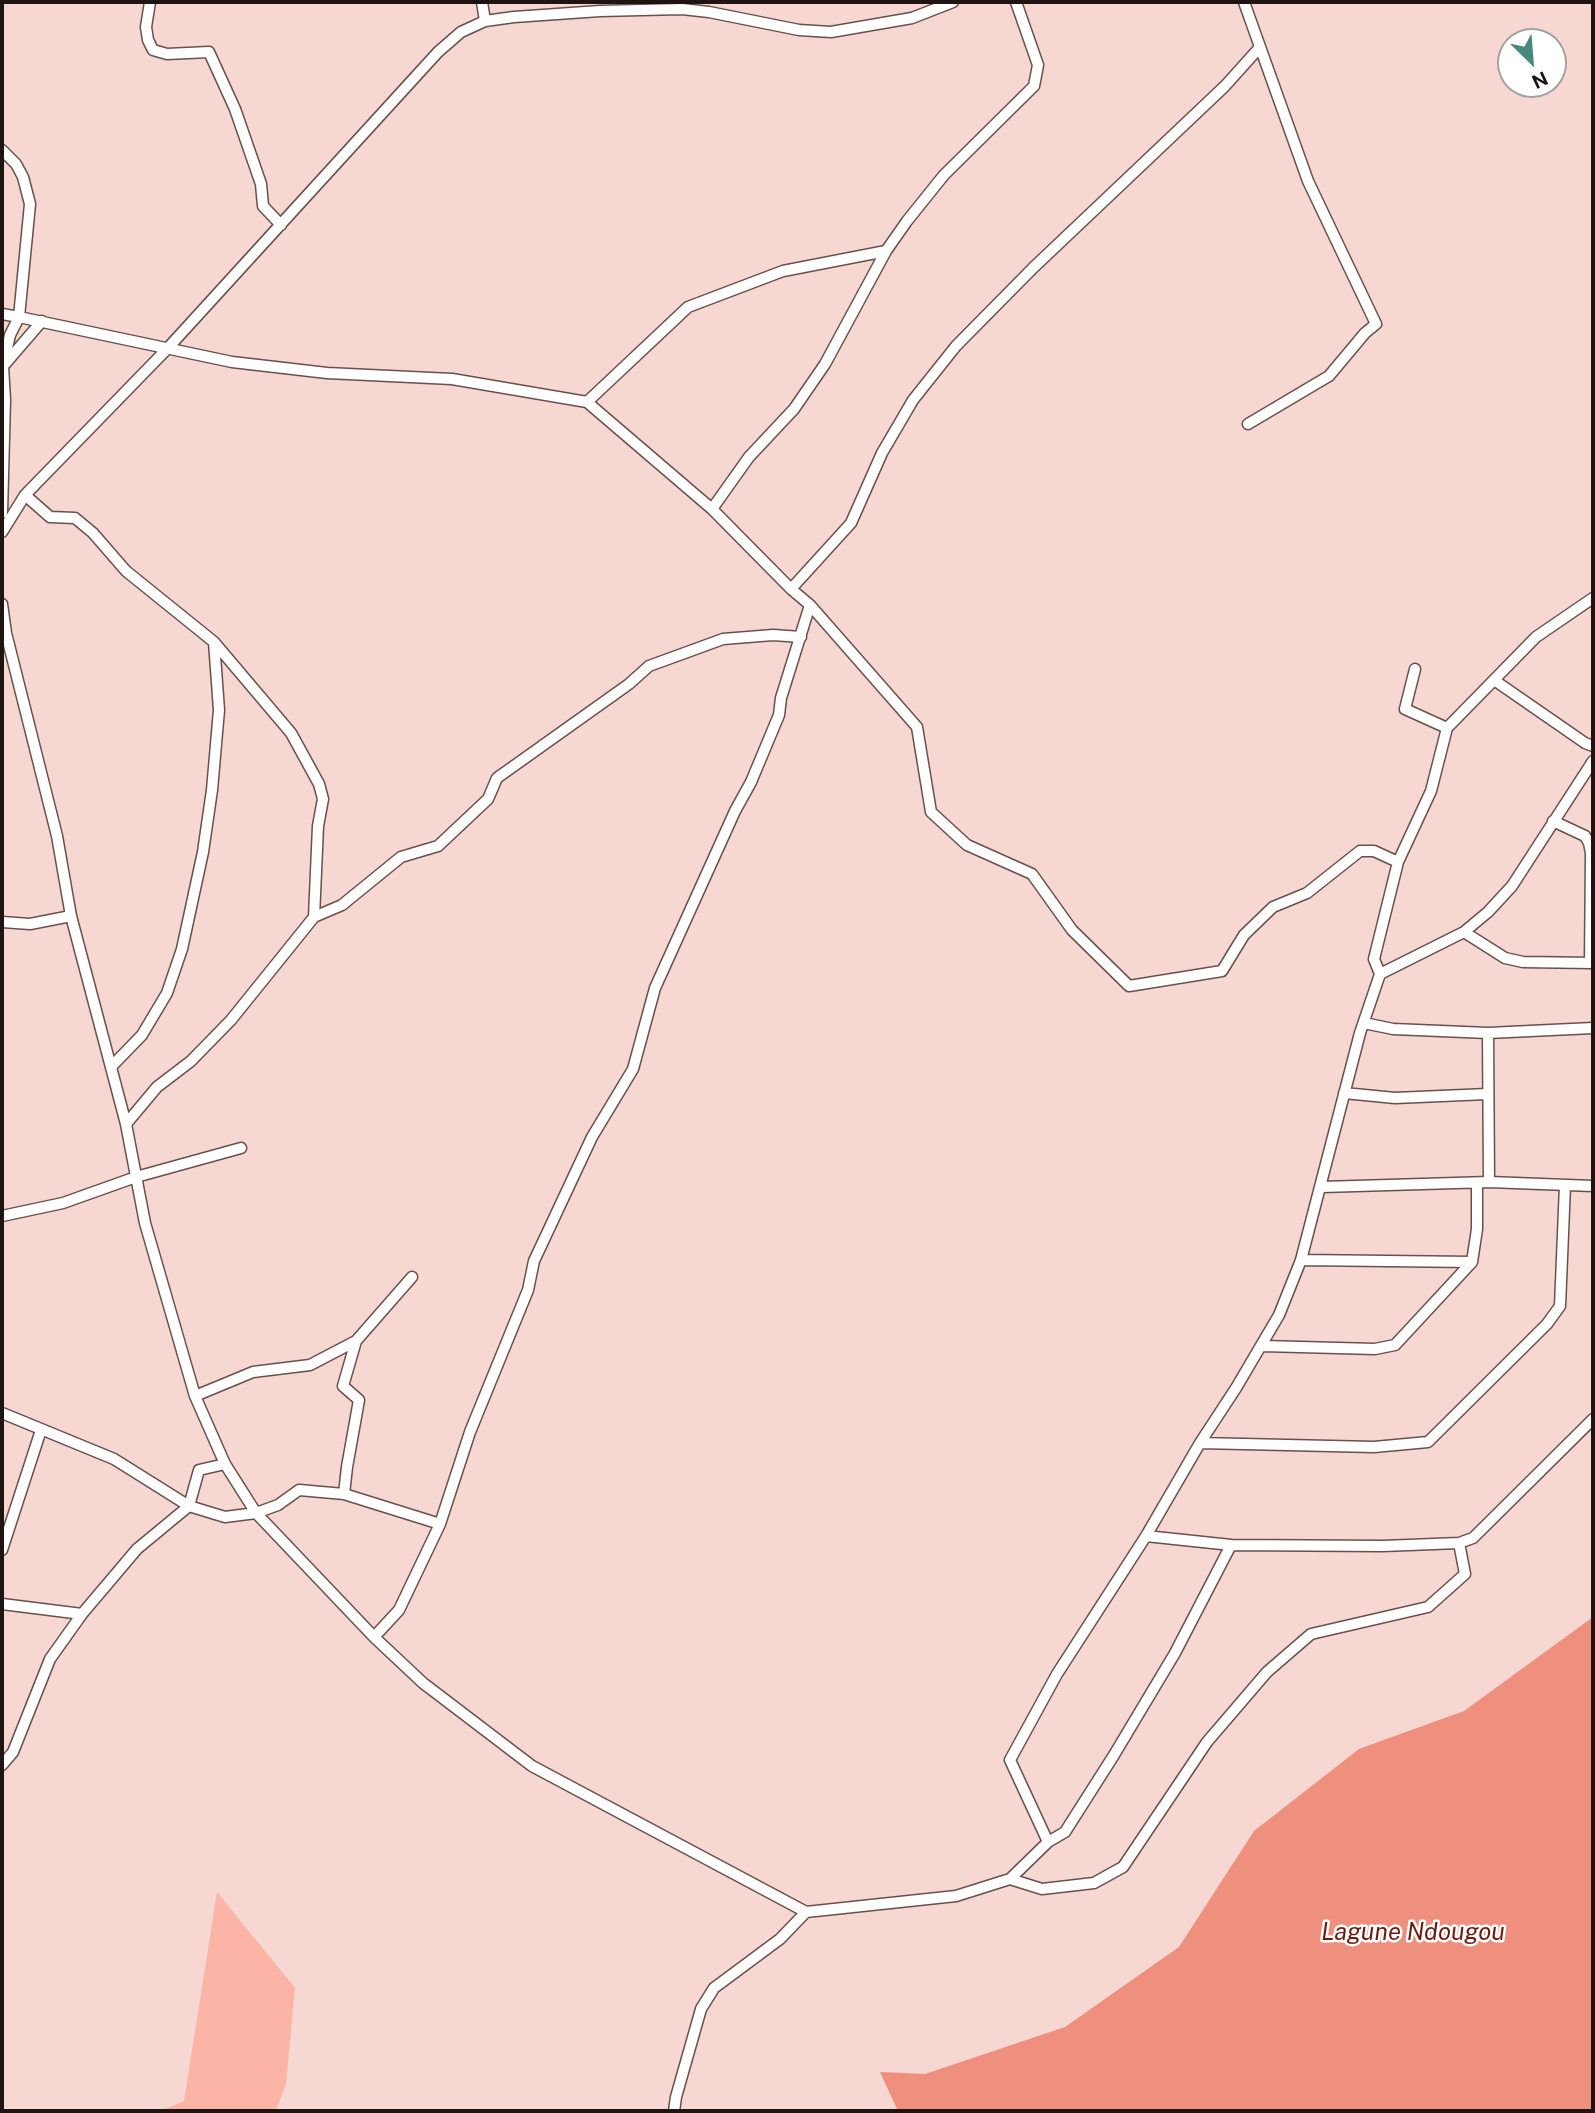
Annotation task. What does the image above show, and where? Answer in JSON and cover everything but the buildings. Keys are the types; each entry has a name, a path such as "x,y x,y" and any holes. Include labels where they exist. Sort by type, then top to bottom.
{"street":[{"path":"149,2 146,27 153,50 167,54 209,52 235,109 261,184 263,206 281,225"},
{"path":"482,2 485,21"},
{"path":"2,532 25,495 167,349 439,52 461,32 485,21 514,17 681,9 799,30 831,32 912,18 953,2"},
{"path":"712,509 749,457 794,409 825,364 886,251 907,221 944,175 1034,86 1038,65 1016,2"},
{"path":"1244,2 1308,181 1376,324 1365,333 1329,376 1248,424"},
{"path":"790,589 851,523 882,453 907,411 956,346 1033,268 1225,86 1261,47"},
{"path":"2,150 16,164 23,177 30,204 19,317 10,335 3,366 5,400 2,513"},
{"path":"587,402 688,307 783,271 886,251"},
{"path":"2,314 232,362 327,373 452,379 587,402 712,509 790,589 810,605 917,727 932,812 967,845 1031,874 1072,930 1129,986 1222,971 1244,935 1273,906 1307,893 1360,850 1374,851 1398,862"},
{"path":"3,366 42,321"},
{"path":"25,495 50,517 75,518 93,533 126,571 214,642 291,733 319,784 323,799 318,826 314,917"},
{"path":"1048,1842 1010,1760 1057,1674 1146,1536 1200,1443 1263,1346 1279,1315 1301,1260 1364,1023 1380,974 1374,959 1398,862 1431,791 1447,728 1536,637 1593,597"},
{"path":"2,604 6,633 57,836 71,916 126,1124 145,1223 195,1396 225,1464 256,1513 374,1637 423,1683 531,1766 806,1912 956,1896 1010,1879 1048,1842 1065,1832 1175,1653 1231,1545"},
{"path":"374,1637 399,1610 440,1524 470,1432 528,1290 534,1261 587,1148 633,1069 655,988 775,727 810,605"},
{"path":"126,1124 157,1087 191,1061 231,1020 314,917 342,905 401,857 438,846 488,799 498,778 629,684 649,666 723,639 801,636"},
{"path":"111,1067 142,1035 167,993 182,948 212,790 219,710 214,642"},
{"path":"1415,669 1405,709 1447,728"},
{"path":"1494,680 1593,746"},
{"path":"1380,974 1464,932 1488,912 1512,886 1593,761"},
{"path":"1464,932 1505,958 1523,962 1592,963 1589,843 1585,836 1553,821"},
{"path":"2,922 30,924 71,916"},
{"path":"1364,1023 1393,1029 1488,1032 1593,1028"},
{"path":"1263,1346 1376,1349 1395,1345 1472,1262 1483,1182 1488,1032"},
{"path":"1345,1093 1395,1098 1487,1094"},
{"path":"2,1216 63,1203 136,1177 241,1148"},
{"path":"1322,1187 1483,1182 1593,1186"},
{"path":"1200,1443 1374,1447 1428,1442 1547,1324 1560,1306 1565,1185"},
{"path":"1301,1260 1472,1262"},
{"path":"195,1396 253,1372 310,1365 356,1341 412,1277"},
{"path":"344,1494 359,1400 343,1386 356,1341"},
{"path":"2,1413 114,1458 189,1506 225,1517 256,1513 278,1505 299,1490 344,1494 440,1524"},
{"path":"1146,1536 1231,1545 1382,1546 1459,1543 1473,1538 1593,1419"},
{"path":"2,1550 41,1430"},
{"path":"2,1765 13,1752 50,1659 82,1614 137,1549 189,1506 199,1470 225,1464"},
{"path":"1010,1879 1042,1889 1094,1883 1124,1867 1207,1742 1266,1672 1311,1634 1428,1607 1465,1574 1459,1543"},
{"path":"2,1604 82,1614"},
{"path":"674,2111 701,2009 714,1988 780,1939 806,1912"}],"shaded area":[{"path":"217,1892 295,1988 286,2084 276,2111 161,2111 184,2101"}],"water":[{"name":"Lagune Ndougou","path":"1593,1617 1593,2111 898,2111 880,2072 925,2074 1065,2027 1179,1947 1254,1831 1359,1749 1464,1711"}]}
